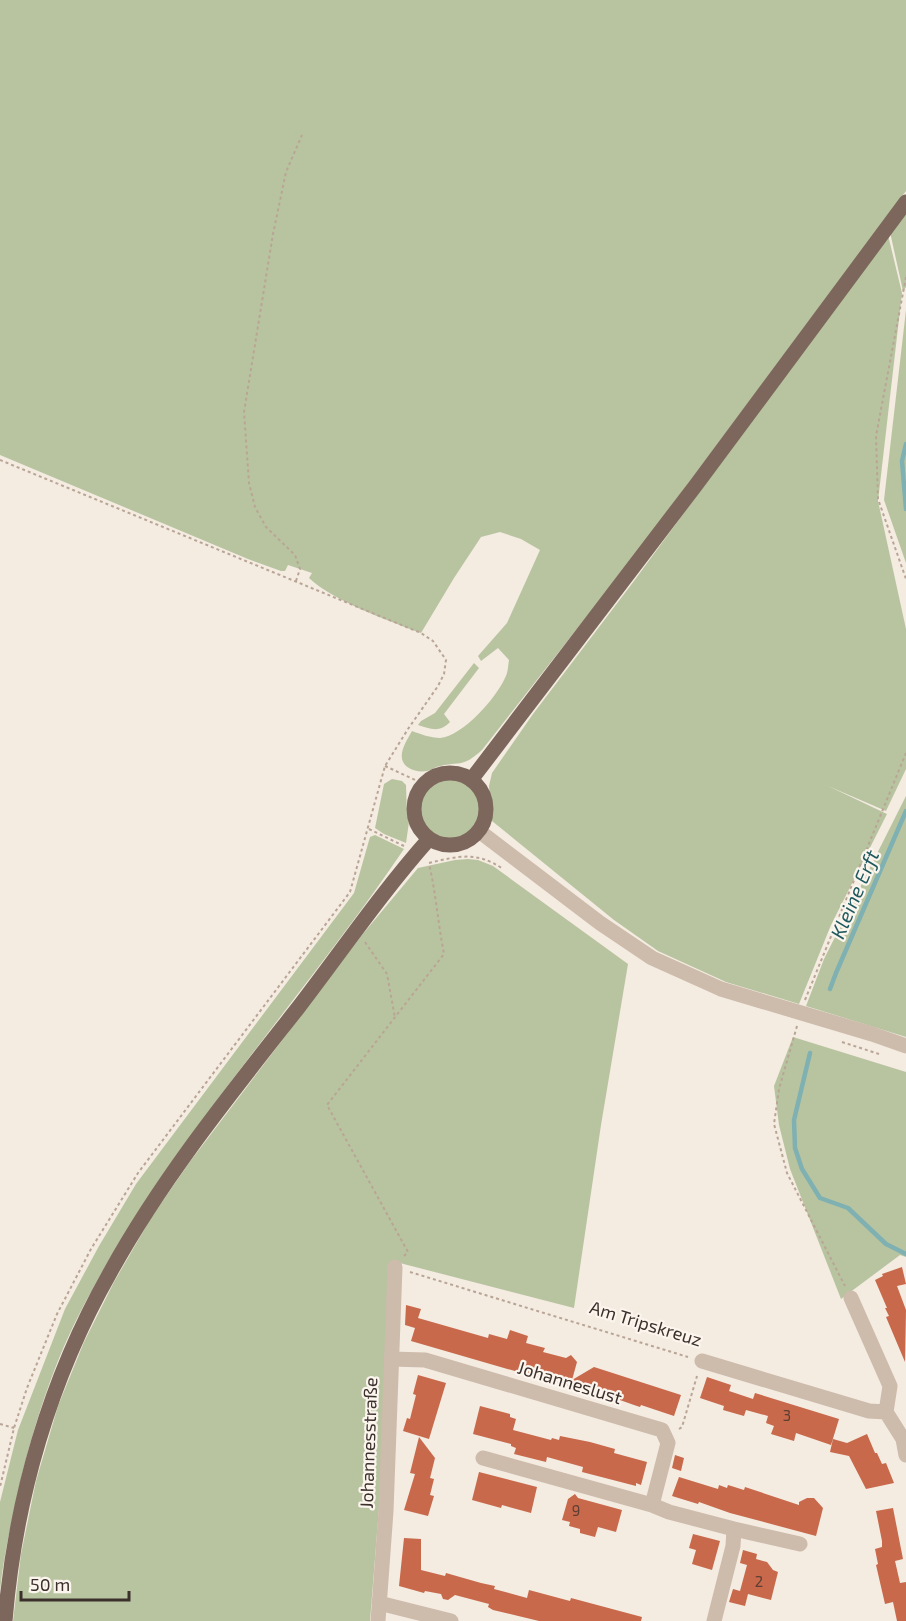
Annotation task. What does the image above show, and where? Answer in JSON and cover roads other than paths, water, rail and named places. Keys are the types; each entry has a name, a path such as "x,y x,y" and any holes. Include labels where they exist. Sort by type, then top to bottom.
{"main road":[{"path":"471,780 696,485 906,202"},
{"path":"449,773 471,780 482,792 486,808 479,831 472,838 453,845 440,844 429,838 420,830 415,818 414,804 418,792 424,784 436,776 449,773"},
{"path":"5,1621 16,1536 27,1484 47,1412 76,1340 110,1271 146,1212 182,1161 429,838"}],"street":[{"path":"479,831 600,923 652,958 799,1021 872,1034 906,1046"},
{"name":"Johannesstraße","path":"378,1621 386,1511 395,1267"},
{"path":"851,1298 890,1386 886,1412 903,1439 906,1455"},
{"name":"Johanneslust","path":"390,1359 425,1360 662,1430 668,1443 652,1505"},
{"name":"Am Tripskreuz","path":"702,1361 869,1411 886,1412"},
{"path":"483,1458 652,1505 669,1512 800,1544"},
{"path":"714,1621 733,1546 734,1529"},
{"path":"380,1602 451,1621"}],"waterway":[{"name":"Kleine Erft","path":"906,444 902,461 906,509"},
{"name":"Kleine Erft","path":"830,989 906,811"},
{"name":"Kleine Erft","path":"810,1053 794,1120 795,1148 802,1169 820,1198 848,1208 886,1244 906,1254"}]}
